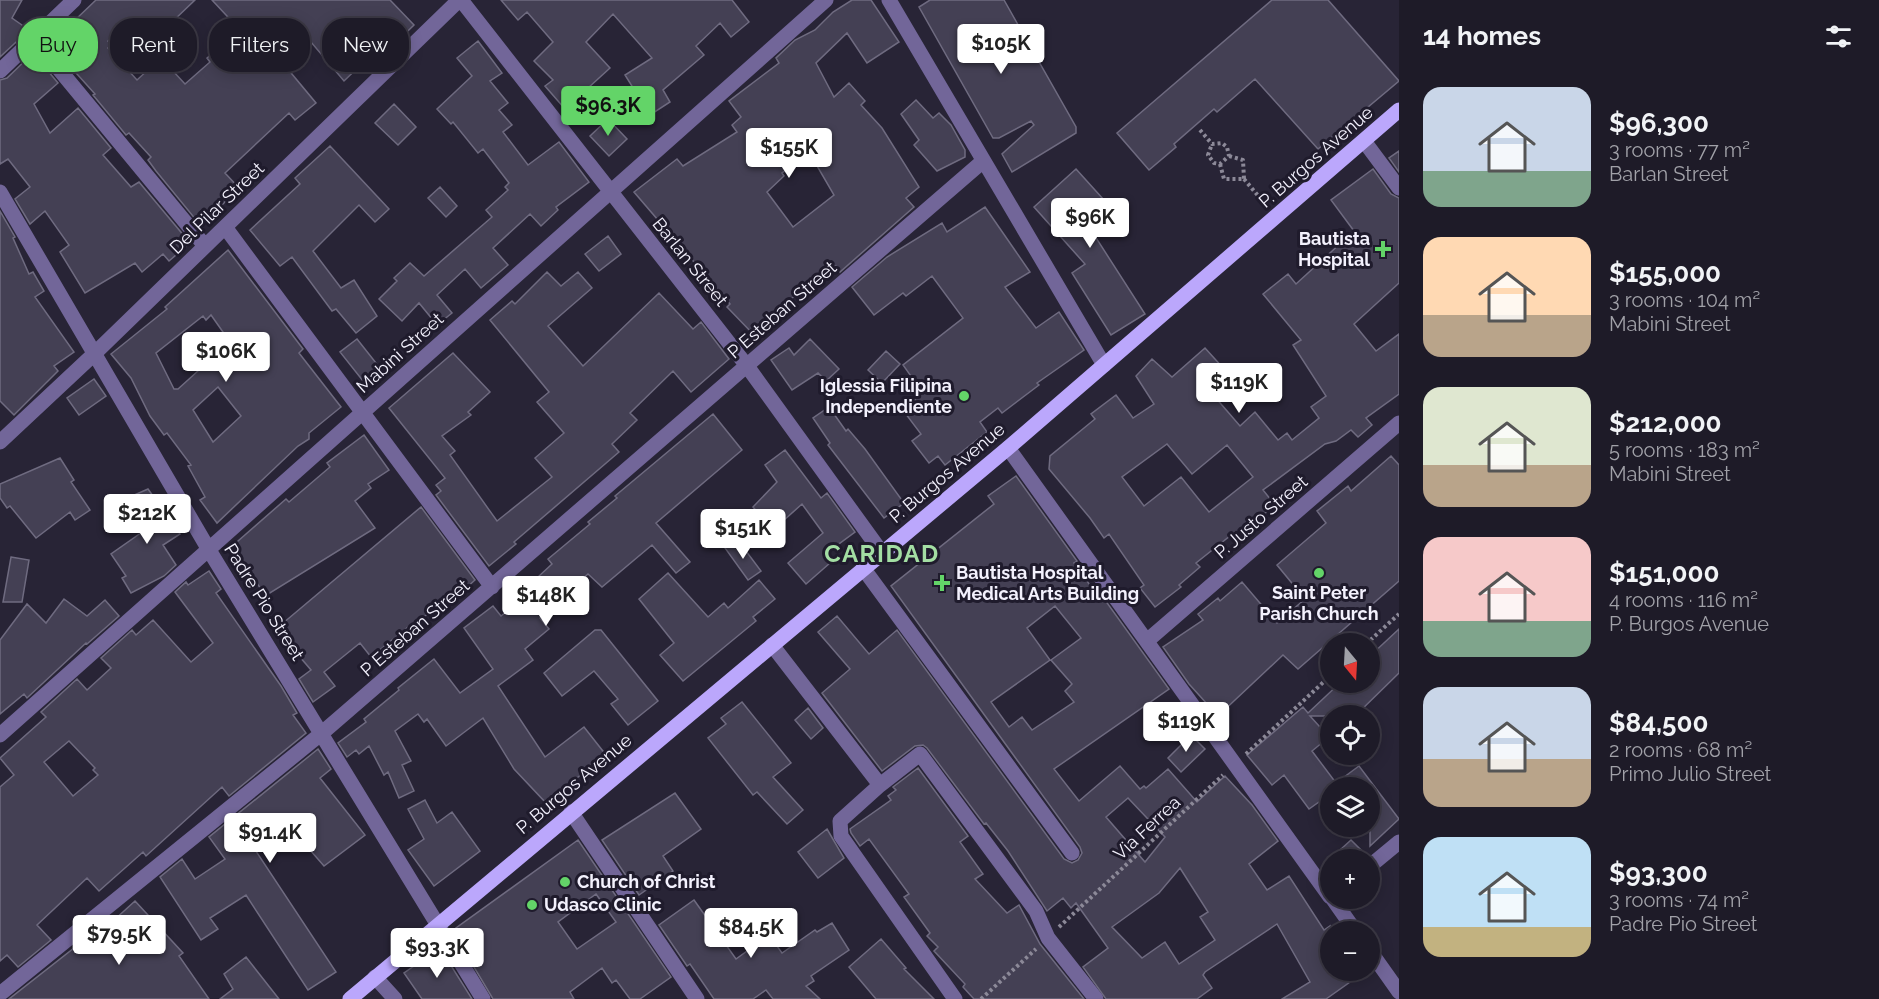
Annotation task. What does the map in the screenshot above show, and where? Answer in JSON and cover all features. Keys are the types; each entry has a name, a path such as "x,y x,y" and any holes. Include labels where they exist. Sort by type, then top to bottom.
{"main road":[{"name":"P. Burgos Avenue","path":"350,999 1008,448 1399,110"}],"street":[{"path":"56,18 74,0"},
{"name":"Barlan Street","path":"460,0 609,193 747,366 882,553"},
{"name":"Del Pilar Street","path":"0,442 460,0"},
{"name":"Mabini Street","path":"0,735 826,0"},
{"path":"889,0 982,162 1104,365"},
{"path":"0,70 18,54"},
{"path":"61,72 205,246"},
{"path":"1364,141 1399,188"},
{"name":"P Esteban Street","path":"0,994 322,733 982,162"},
{"name":"Padre Pio Street","path":"0,192 93,355 209,550 483,999"},
{"path":"225,228 492,587"},
{"name":"P. Justo Street","path":"1148,640 1399,423"},
{"path":"1008,448 1320,883"},
{"path":"863,568 1072,853"},
{"path":"772,645 880,785"},
{"path":"955,999 841,836 840,821 880,785 920,754 1036,911 1048,938 1096,999"},
{"path":"571,812 697,999"},
{"path":"1380,858 1399,842"},
{"path":"1380,965 1399,992"},
{"path":"375,977 395,999"}],"path":[{"path":"1200,130 1212,144"},
{"path":"1212,144 1222,143 1227,147 1229,156"},
{"path":"1212,144 1208,154 1214,163 1220,164"},
{"path":"1220,164 1229,156"},
{"path":"1229,156 1243,160 1244,179 1276,216"},
{"path":"1220,164 1224,179 1244,179"},
{"path":"1378,633 1399,614"},
{"name":"Via Ferrea","path":"981,999 1320,685"}],"building":[{"path":"0,0 22,0 12,18 18,22 18,40 0,57"},
{"path":"96,0 195,0 176,18 110,18 110,39 108,41 110,46 108,48 110,50 110,72 130,72 137,80 146,72 174,72 185,84 209,63 209,72 290,72 316,103 295,120 289,113 225,173 239,188 201,226 148,160 151,157 129,133 126,135 75,72 98,72 98,18 77,18"},
{"path":"212,0 390,0 407,18 322,18 322,55 310,41 310,18 229,18"},
{"path":"501,0 732,0 749,22 731,37 720,23 696,46 704,55 663,90 670,102 650,115 625,75 652,58 613,14 586,42 610,68 565,109 545,86 553,80 534,61 553,42 527,12 518,20"},
{"path":"852,0 871,0 899,42 867,63 847,33 816,63 834,97 849,83 865,101 861,105 882,128 919,187 906,198 914,207 840,272 836,266 832,270 830,268 786,303 789,307 756,337 727,307 730,304 634,192 677,159 683,166 737,132 732,125 741,117 729,101 779,63 776,58 795,40 815,30 833,12","holes":["809,152 834,195 793,227 767,192 784,176 782,173"]},
{"path":"930,0 1004,0 1076,127 1076,133 1012,172 1002,154 1034,125 1031,121 999,138 993,138 919,7"},
{"path":"1272,0 1328,0 1399,81 1318,149 1255,79 1217,112 1214,109 1174,144 1176,147 1149,170 1117,133"},
{"path":"409,20 414,25 409,30"},
{"path":"478,41 502,73 490,81 508,103 499,110 512,125 503,132 528,165 559,142 589,182 556,207 558,210 541,226 530,214 493,248 508,265 481,288 465,269 437,295 452,313 437,325 419,303 402,321 379,299 397,281 394,278 410,263 424,276 492,217 486,210 508,190 505,187 509,183 483,149 478,153 453,122 451,124 437,109 472,76 457,58"},
{"path":"18,67 18,72 49,72 58,83 34,104 50,133 78,108 111,148 103,155 131,187 139,182 190,243 169,261 163,254 142,272 135,263 85,293 60,252 69,245 45,211 30,224 15,199 30,187 8,159 0,164 0,80 7,78"},
{"path":"336,72 353,72 344,81"},
{"path":"916,100 933,118 939,113 951,125 965,150 965,157 937,171 914,145 919,140 901,114"},
{"path":"394,104 416,127 398,145 375,123"},
{"path":"608,119 627,139 609,156 590,136"},
{"path":"330,146 389,209 375,222 359,205 313,251 341,288 354,280 377,316 356,333 336,309 332,311 292,257 280,266 250,230 300,184 295,178"},
{"path":"1399,151 1399,172 1389,158"},
{"path":"1076,169 1113,210 1091,230 1145,314 1111,335 1072,273 1085,264 1034,207"},
{"path":"1373,169 1391,194 1399,198 1399,283 1354,324 1376,351 1399,334 1399,394 1366,418 1372,425 1358,437 1351,430 1336,441 1325,444 1263,490 1275,505 1238,535 1235,532 1196,563 1200,567 1179,585 1181,587 1155,607 1140,588 1144,585 1109,534 1104,538 1049,469 1050,456 1095,419 1091,414 1116,395 1133,418 1154,404 1136,376 1152,359 1172,377 1205,348 1234,380 1215,397 1240,426 1255,412 1278,440 1287,433 1292,440 1319,418 1311,407 1326,396 1293,345 1301,340 1263,294 1288,274 1296,284 1354,231 1331,200","holes":["1167,444 1192,474 1227,445 1253,477 1209,512 1181,477 1144,506 1122,477"]},
{"path":"440,187 457,206 446,217 428,198"},
{"path":"985,207 1030,272 1005,287 1036,328 1059,312 1084,350 1037,383 1039,385 1002,413 998,408 980,422 987,432 945,465 938,456 929,463 912,441 921,434 902,409 923,393 903,365 963,318 932,276 906,296 903,293 874,315 852,287 887,257 942,223 947,232"},
{"path":"0,211 15,237 13,238 29,274 33,272 44,291 35,297 74,352 54,366 58,371 14,415 0,401"},
{"path":"608,236 621,254 599,271 585,254"},
{"path":"228,250 303,349 299,353 341,407 309,433 309,439 298,446 217,523 200,500 205,497 188,466 191,465 167,433 164,435 150,416 131,378 111,354 167,309 165,307","holes":["211,315 230,342 178,389 174,389 156,353 203,316 206,320","218,387 241,416 213,442 193,410"]},
{"path":"547,272 561,286 578,272 592,288 548,326 583,366 659,293 693,329 701,322 729,359 691,392 673,371 630,413 637,420 612,444 619,452 489,566 436,495 441,491 436,485 445,478 389,408 453,353 490,392 468,412 471,415 442,436 455,451 450,455 497,521 552,477 535,458 564,433 537,402 549,392 490,320 512,301 515,304"},
{"path":"357,339 384,373 367,386 340,352"},
{"path":"810,339 839,369 826,381 818,373 792,390 771,360 789,348 794,355"},
{"path":"886,351 900,364 882,383 868,370"},
{"path":"94,379 106,396 79,415 67,398"},
{"path":"829,407 846,431 848,429 865,449 904,503 884,518 828,445 830,443 813,418"},
{"path":"713,414 742,450 656,523 690,562 676,573 652,545 602,587 588,574 540,618 549,629 525,649 533,660 498,686 545,757 584,727 606,755 558,793 548,805 514,769 483,718 446,746 427,719 424,722 418,714 395,731 411,761 402,765 414,791 399,798 388,772 384,775 369,746 359,754 356,750 347,757 338,743 366,722 364,719 434,659 460,693 493,669 464,628 493,606 501,616 527,595 523,591 552,564 548,559 590,524 588,522 617,498 615,496"},
{"path":"364,435 389,470 368,484 371,488 355,501 375,528 265,596 249,570 230,548 286,499 289,502 330,467 327,463"},
{"path":"785,450 821,498 827,493 855,532 824,555 830,563 806,584 788,563 823,533 802,504 773,530 753,507 777,482 765,465"},
{"path":"1391,456 1399,465 1399,581 1339,633 1320,633 1320,650 1298,669 1283,655 1218,716 1189,684 1163,647 1203,620 1198,614 1218,598 1220,601 1242,582 1277,623 1305,599 1277,565 1326,523 1317,511 1348,486 1351,491"},
{"path":"60,458 74,480 71,482 90,510 75,520 70,512 36,538 10,506 7,508 0,498 0,484"},
{"path":"1016,476 1077,561 1074,563 1097,595 1100,593 1169,689 1054,769 1079,801 1120,766 1140,789 1144,786 1146,788 1168,769 1197,802 1225,776 1252,805 1278,841 1249,864 1267,890 1289,876 1320,924 1320,981 1351,981 1326,999 1282,999 1310,982 1277,924 1205,972 1203,975 1212,988 1197,999 1106,999 1083,967 1108,948 1076,903 1071,908 1063,898 1047,911 1008,851 986,823 984,824 927,748 923,745 915,746 882,771 822,693 850,669 818,632 837,616 869,654 897,630 1064,859 1072,863 1078,860 1082,853 1080,847 891,586 994,504 988,496","holes":["1055,606 1081,638 1051,660 1072,684 1065,691 1074,702 1032,730 1022,717 1009,727 991,702 1050,660 1027,628","1128,798 1165,837 1145,862 1106,817","1180,868 1208,912 1200,917 1215,940 1179,964 1165,942 1142,958 1112,927 1159,893"]},
{"path":"148,489 180,534 163,545 176,565 164,576 131,593 122,578 126,576 111,554 145,530 130,497"},
{"path":"421,507 475,580 445,607 443,604 408,627 371,657 360,643 324,672 335,686 313,702 299,679 311,670 276,629"},
{"path":"737,539 761,571 748,580 725,548"},
{"path":"11,557 29,560 22,602 3,602"},
{"path":"209,571 221,589 216,593 281,686 297,713 293,715 306,733 229,796 222,787 146,856 143,852 99,891 87,878 37,925 51,940 18,967 7,955 0,961 0,787 14,775 0,758 46,717 41,712 77,679 87,690 111,668 101,658 132,630 136,635 153,620 191,662 213,643 175,592 186,582 188,585","holes":["69,741 95,768 93,770 98,775 73,796 44,762"]},
{"path":"668,573 708,617 724,603 728,608 759,580 775,599 753,617 756,621 683,681 660,655 674,643 639,599"},
{"path":"64,599 87,616 105,600 119,616 86,643 27,698 24,694 0,714 0,640 27,604 46,623"},
{"path":"1399,629 1399,673 1380,692 1380,647"},
{"path":"595,630 601,630 658,701 628,725 611,704 618,699 594,671 562,696 544,673"},
{"path":"1329,693 1379,693 1366,705 1320,705 1320,716 1310,716 1320,727 1320,744 1312,751 1320,765 1322,765 1332,777 1320,777 1320,801 1309,809 1284,775 1272,785 1247,755 1303,707 1308,713"},
{"path":"742,702 791,763 773,777 803,810 787,824 757,792 753,795 708,738 726,724 721,718"},
{"path":"808,708 823,728 811,739 795,720"},
{"path":"1191,735 1205,749 1181,772 1168,758"},
{"path":"318,749 331,769 320,778 365,835 324,866 282,818 250,842 336,972 308,990 246,895 210,918 218,929 201,940 160,877 182,859 195,879 225,859 209,837"},
{"path":"1359,766 1367,777 1344,777"},
{"path":"918,768 968,836 960,842 983,874 975,879 1007,913 1019,905 1040,944 1084,999 974,999 963,987 965,984 934,951 938,947 927,936 930,933 904,897 909,894 869,839 860,846 850,829 891,800 888,796 896,790 893,787"},
{"path":"675,793 701,829 663,856 673,871 639,895 602,840"},
{"path":"1380,794 1399,819 1380,837"},
{"path":"425,800 437,823 452,812 480,851 434,886 408,850 424,839 408,809"},
{"path":"827,829 844,858 818,878 798,852"},
{"path":"1370,837 1380,837 1370,846"},
{"path":"578,840 671,977 640,999 630,999 616,980 612,983 602,968 570,992 574,999 493,999 456,937 460,934 456,928","holes":["596,894 616,922 577,949 558,922"]},
{"path":"1351,840 1360,849 1341,849"},
{"path":"694,900 736,959 769,935 782,953 815,930 817,932 832,923 849,950 811,976 814,981 806,986 820,999 773,999 766,990 753,999 714,999 690,964 687,966 659,925"},
{"path":"135,901 183,953 179,956 209,999 9,999 111,919 113,921"},
{"path":"881,939 906,968 904,969 934,999 876,999 849,967"},
{"path":"440,948 472,999 422,999 404,973"},
{"path":"246,957 279,999 220,999 233,989 224,974"}],"place":[{"name":"Bautista Hospital","path":"1383,249"},
{"name":"Iglessia Filipina Independiente","path":"964,396"},
{"name":"Saint Peter Parish Church","path":"1319,573"},
{"name":"Bautista Hospital Medical Arts Building","path":"942,583"},
{"name":"Church of Christ","path":"565,882"},
{"name":"Udasco Clinic","path":"532,905"}],"district":[{"name":"CARIDAD","path":"882,554"}]}
